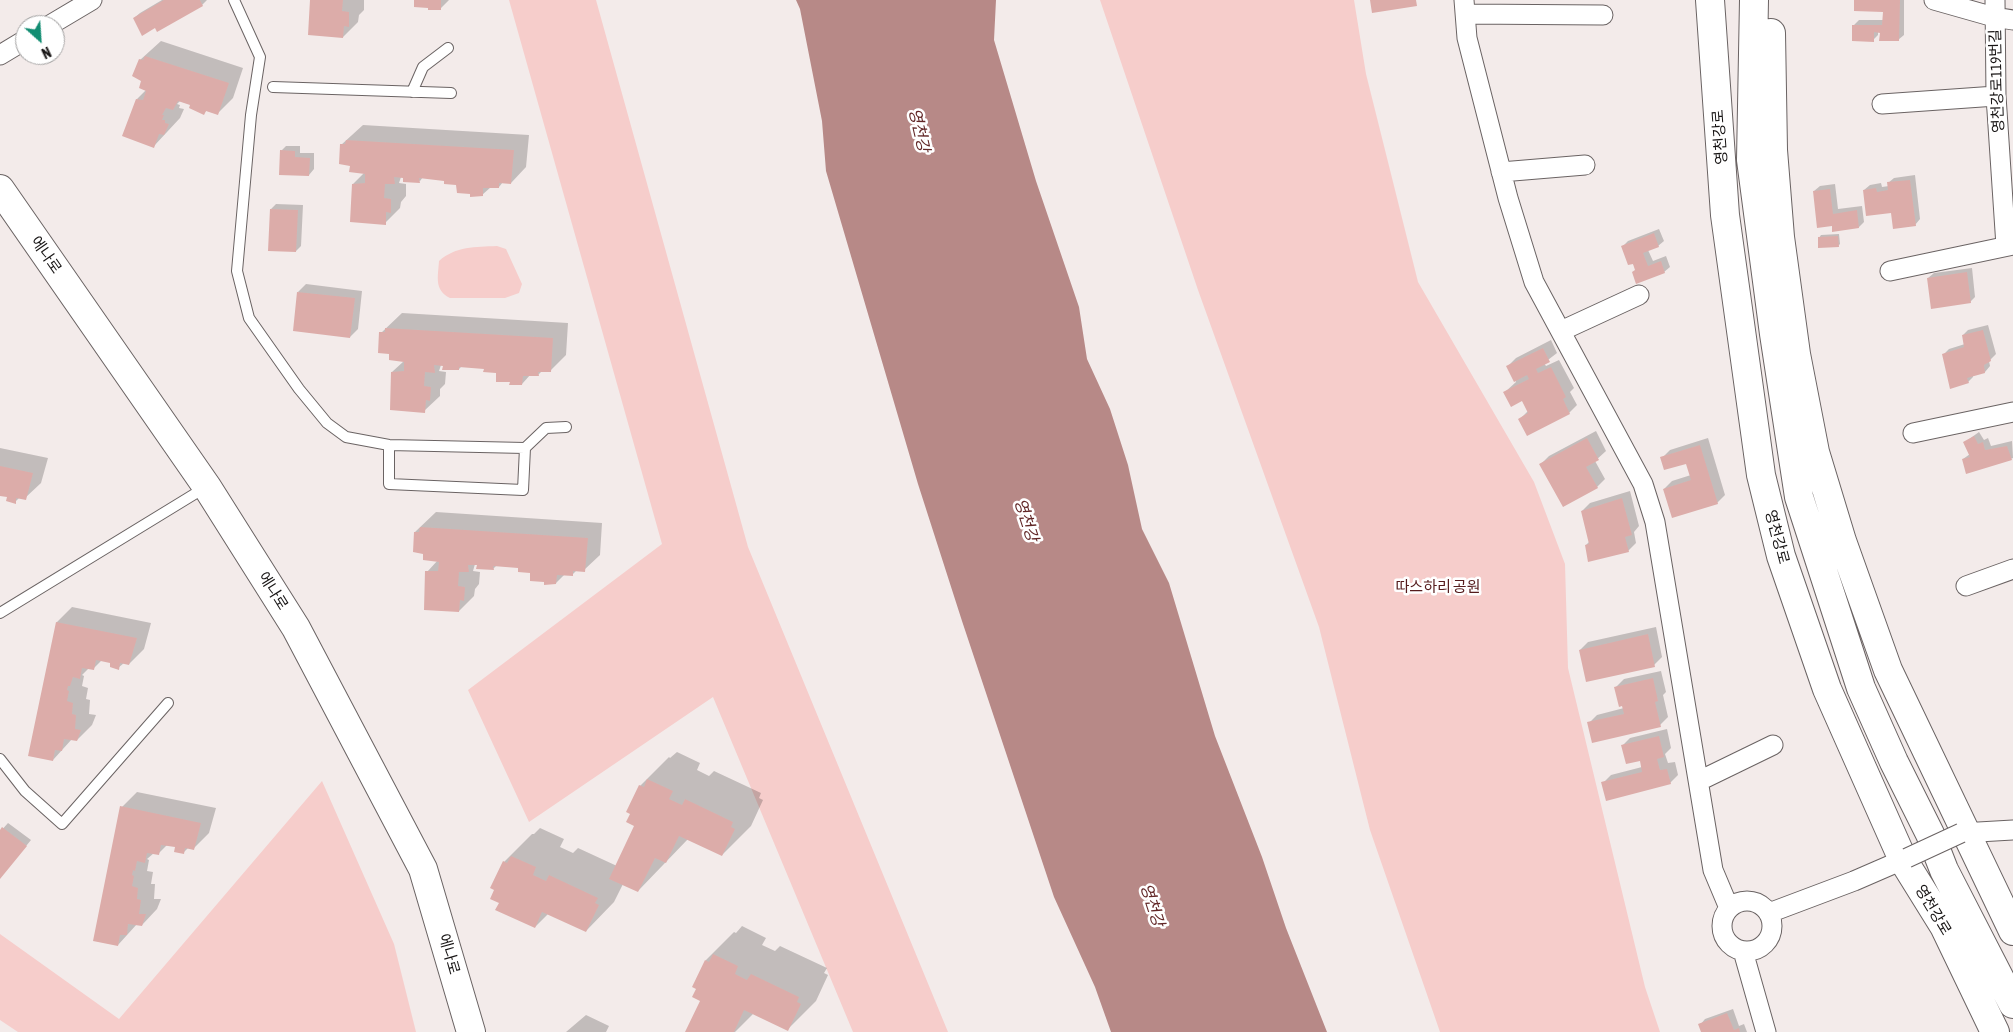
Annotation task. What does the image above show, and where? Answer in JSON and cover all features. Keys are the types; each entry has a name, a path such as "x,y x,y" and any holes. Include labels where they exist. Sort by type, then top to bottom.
{"street":[{"name":"영천강로","path":"1710,0 1725,215 1761,475 1781,556 1827,689 1905,859 1944,926 1995,1032"},
{"name":"영천강로","path":"1754,0 1751,160 1774,334 1799,497 1861,688 1894,762 1930,834 1944,870 2013,1004"},
{"path":"1771,0 1773,150 1780,237 1796,354 1815,452 1842,541 1888,670 1963,833 2013,931"},
{"path":"1934,0 1995,9"},
{"path":"64,15 81,3"},
{"path":"1603,15 1465,7 1467,38 1501,172 1534,282 1643,484 1655,522 1713,870 1729,908"},
{"name":"영천강로119번길","path":"1995,9 2013,20"},
{"name":"영천강로119번길","path":"1995,9 1996,96 2010,246"},
{"path":"0,55 15,46"},
{"path":"1882,104 1996,96"},
{"path":"1501,172 1585,165"},
{"name":"에나로","path":"0,189 207,487 296,628 423,868 471,1032"},
{"path":"1890,272 2010,246"},
{"path":"1561,331 1639,295"},
{"path":"1913,433 2013,412"},
{"path":"1966,586 2013,569"},
{"path":"1698,781 1773,745"},
{"path":"1769,913 1905,859 1963,833 2013,830"},
{"path":"1743,901 1751,901 1758,903 1769,913 1772,929 1765,944 1743,951 1729,943 1722,930 1722,922 1729,908 1743,901"},
{"path":"1743,951 1766,1032"}],"lane":[{"path":"234,0 260,57 251,115 237,270 249,318 298,389 327,423 346,437 389,445 525,448"},
{"path":"412,92 423,67 448,48"},
{"path":"272,88 451,93"},
{"path":"389,445 390,484 523,490 525,448 546,428 566,427"},
{"path":"0,613 207,487"},
{"path":"0,759 25,791 62,824 168,703"}],"green space":[{"path":"509,0 596,0 748,547 948,1032 853,1032 713,697 529,822 468,690 662,544"},
{"name":"따스하리 공원","path":"1100,0 1354,0 1366,74 1418,282 1534,482 1565,564 1568,668 1645,987 1660,1032 1440,1032 1370,830 1319,627 1198,290"},
{"path":"497,246 506,249 522,284 519,293 505,298 450,298 441,291 438,282 439,261 445,256 452,252 473,247"},
{"path":"322,781 394,944 416,1032 18,1032 0,1020 0,934 119,1019"}],"water":[{"name":"영천강","path":"796,0 996,0 994,40 1036,181 1079,307 1087,359 1110,409 1128,465 1142,529 1169,583 1215,736 1262,857 1286,928 1327,1032 1111,1032 1095,987 1054,897 918,484 826,171 822,121 800,9"}],"building":[{"path":"164,0 200,0 203,6 157,32 155,28 142,36 133,18"},
{"path":"310,0 343,0 342,11 349,12 349,27 344,26 343,38 308,35"},
{"path":"414,0 441,0 441,10 414,7"},
{"path":"1370,0 1416,0 1417,6 1372,13"},
{"path":"1854,0 1900,0 1899,41 1879,41 1880,33 1874,32 1874,42 1852,41 1852,25 1882,25 1883,12 1854,11"},
{"path":"145,56 229,83 218,115 206,111 204,115 189,108 190,105 178,101 173,110 166,108 162,115 164,115 162,120 169,124 164,135 159,134 154,148 122,136 136,99 143,100 146,91 139,88 141,81 132,76 139,59 143,60"},
{"path":"346,140 514,150 511,184 499,183 499,188 483,188 483,196 470,197 470,194 457,193 456,185 444,184 444,181 419,178 420,183 403,182 403,178 394,177 395,184 385,184 384,198 391,199 391,213 386,212 386,225 350,222 352,184 365,183 365,174 349,172 350,166 339,164 340,144 345,144"},
{"path":"280,150 295,151 295,157 310,158 309,176 279,175"},
{"path":"1910,180 1916,226 1893,229 1891,213 1866,216 1863,190 1876,188 1877,192 1888,190 1887,182"},
{"path":"1830,189 1833,214 1857,210 1859,228 1832,232 1832,226 1817,228 1813,191"},
{"path":"270,209 298,210 296,252 268,251"},
{"path":"1654,233 1659,247 1643,253 1648,266 1661,261 1665,273 1636,284 1632,272 1635,270 1633,264 1628,265 1621,246"},
{"path":"1838,236 1839,247 1818,248 1818,237"},
{"path":"1967,272 1971,303 1931,309 1927,278"},
{"path":"297,292 355,298 350,338 293,331"},
{"path":"385,328 553,338 551,372 538,372 539,376 523,376 522,385 509,385 510,382 496,382 496,373 483,372 484,369 459,367 459,370 442,370 443,366 434,365 435,373 425,372 424,386 431,387 430,401 426,400 425,413 390,410 391,372 404,371 404,362 389,360 389,354 378,353 379,332 385,332"},
{"path":"1983,330 1991,361 1984,365 1985,373 1967,378 1969,383 1950,389 1942,354 1964,347 1962,335"},
{"path":"1543,348 1550,362 1536,369 1538,373 1551,367 1566,397 1563,399 1570,414 1527,436 1518,419 1528,413 1522,401 1511,407 1503,392 1529,379 1527,375 1514,382 1506,366"},
{"path":"1974,436 1978,444 1983,442 1985,450 2007,446 2012,460 1966,474 1962,459 1970,457 1963,442"},
{"path":"1587,438 1599,460 1586,467 1598,488 1563,507 1539,464"},
{"path":"1700,445 1718,504 1672,518 1663,489 1691,480 1686,464 1664,470 1660,457"},
{"path":"0,466 33,473 26,500 16,498 16,504 6,501 7,497 0,496"},
{"path":"1622,498 1632,535 1625,537 1629,552 1588,562 1585,545 1589,544 1581,511"},
{"path":"420,527 588,538 585,572 573,571 573,576 557,575 556,584 544,585 544,582 530,581 530,573 518,572 518,568 493,566 494,570 476,569 477,565 468,565 469,572 459,572 458,586 465,587 464,601 460,600 459,612 424,610 425,571 438,571 439,562 423,560 423,554 413,552 414,532 419,532"},
{"path":"56,622 137,638 129,665 120,663 119,670 110,667 110,663 96,660 94,670 82,668 80,679 73,677 67,690 69,691 67,701 73,703 72,714 76,715 75,729 81,730 77,741 64,739 62,751 55,750 53,761 28,756"},
{"path":"1648,634 1655,667 1586,682 1579,650"},
{"path":"1653,678 1658,701 1655,702 1661,727 1592,743 1587,722 1624,714 1622,706 1619,707 1614,687"},
{"path":"1659,736 1664,757 1657,759 1660,770 1667,769 1671,784 1606,801 1601,782 1642,772 1640,761 1626,764 1621,745"},
{"path":"647,779 673,791 669,799 682,805 685,799 733,822 731,827 735,829 722,856 679,836 666,863 655,858 638,892 609,879 634,826 626,822 630,814 626,812 639,785 644,787"},
{"path":"120,806 201,823 194,850 185,848 184,854 174,852 175,847 161,845 159,855 147,853 145,863 137,861 132,875 134,876 132,886 138,888 137,899 141,900 139,914 146,914 142,926 128,924 127,935 120,935 118,946 93,941"},
{"path":"2,827 27,846 0,879 0,830"},
{"path":"511,856 536,867 533,875 546,881 549,875 598,898 595,903 599,905 586,932 542,912 535,928 495,910 499,903 490,899 494,890 490,888 503,861 507,863"},
{"path":"713,954 738,966 735,974 747,980 751,974 799,997 797,1002 801,1004 788,1031 744,1010 734,1032 685,1032 700,1001 692,997 696,989 692,987 705,960 709,962"},
{"path":"1727,1013 1734,1030 1739,1028 1740,1032 1701,1032 1698,1024"}]}
